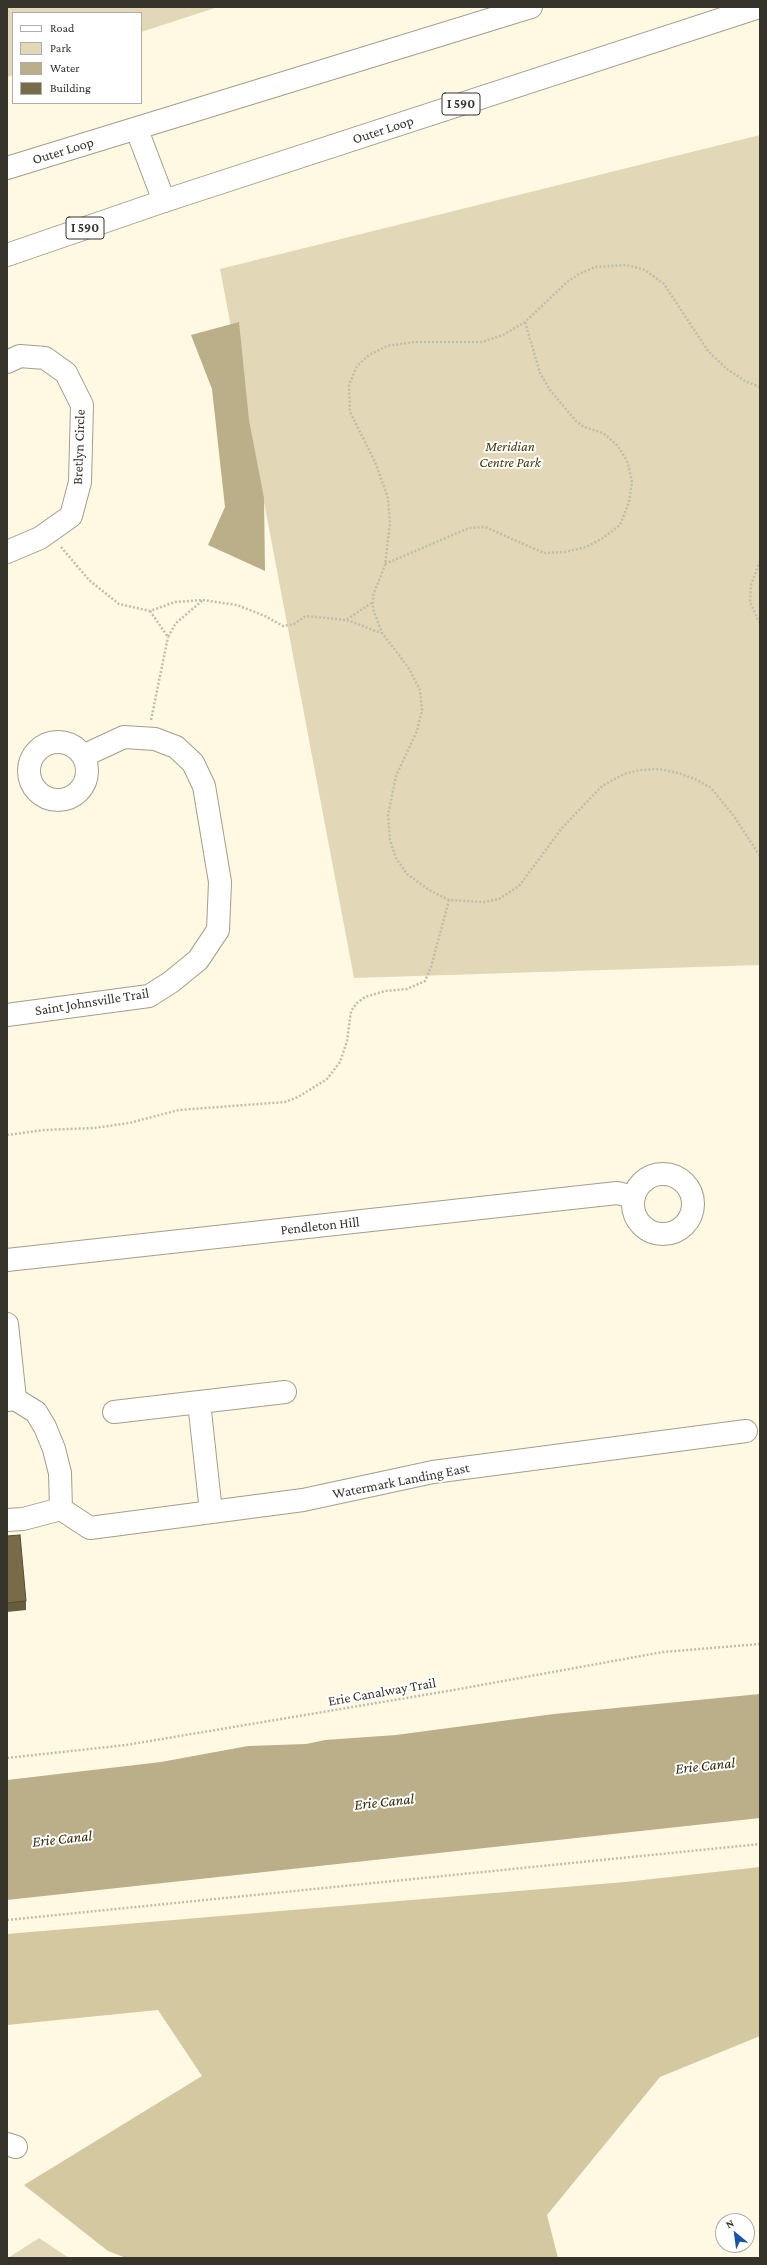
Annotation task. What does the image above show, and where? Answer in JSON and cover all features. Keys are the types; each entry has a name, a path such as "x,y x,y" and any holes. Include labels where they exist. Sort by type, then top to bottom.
{"main road":[{"name":"Outer Loop","path":"7,168 137,130 531,7"},
{"name":"Outer Loop","path":"7,255 164,201 760,7"},
{"path":"137,130 164,201"},
{"name":"Bretlyn Circle","path":"7,362 20,356 45,358 66,373 82,405 80,482 71,516 40,538 7,552"},
{"name":"Saint Johnsville Trail","path":"7,1015 150,996 198,960 218,930 220,882 204,786 192,763 176,747 155,739 124,737 83,756"},
{"name":"Pendleton Hill","path":"7,1260 617,1193 634,1197"},
{"path":"7,1324 11,1400 36,1412 54,1449 60,1472 61,1509 23,1519 7,1520"},
{"path":"114,1412 285,1392"},
{"path":"199,1402 211,1512"},
{"name":"Watermark Landing East","path":"61,1509 90,1528 303,1500 433,1472 746,1431"}],"path":[{"path":"760,387 745,381 727,369 708,351 664,284 645,270 627,265 595,267 580,274 567,282 525,322 503,335 482,342 416,342 387,346 369,355 358,366 349,385 350,412 375,462 388,498 390,523 385,565 373,602 376,622 382,633 414,678 420,690 422,710 417,731 396,776 391,794 388,815 390,840 396,858 407,874 429,890 449,900 484,902 499,899 519,886 562,828 602,786 624,774 640,770 659,769 678,773 695,779 711,788 730,811 760,856"},
{"path":"385,565 469,528 485,527 544,553 566,552 586,547 620,525 629,502 632,482 628,463 618,446 603,433 584,427 576,421 550,390 540,373 525,322"},
{"path":"61,547 89,580 119,604 150,610 175,602 203,600 237,605 265,616 283,626 294,624 306,616 346,620 382,633"},
{"path":"760,561 751,584 750,602 760,624"},
{"path":"147,739 168,637 176,623 203,600"},
{"path":"346,620 373,602"},
{"path":"150,610 168,637"},
{"path":"7,1135 51,1130 94,1128 129,1123 179,1110 285,1102 298,1097 327,1079 340,1062 347,1041 350,1011 357,1003 365,997 385,991 406,989 425,981 437,949 449,900"},
{"name":"Erie Canalway Trail","path":"7,1758 126,1745 448,1691 663,1652 759,1645"},
{"path":"7,1920 760,1844"}],"green space":[{"path":"7,7 218,7 142,32 142,12 12,12 12,75 7,77"},
{"name":"Meridian Centre Park","path":"760,135 760,965 354,978 220,269"},
{"path":"39,2238 69,2258 8,2258"}],"shaded area":[{"path":"760,1867 760,2036 660,2077 547,2215 558,2258 126,2258 108,2251 24,2185 202,2076 158,2010 7,2025 7,1934 625,1882"}],"water":[{"path":"239,322 249,420 264,498 265,571 208,545 225,507 212,389 191,335"},
{"name":"Erie Canal","path":"760,1694 760,1818 7,1900 7,1780 161,1762 248,1746 306,1744 325,1740 396,1735 554,1714"}],"building":[{"path":"20,1535 26,1601 7,1603 7,1536"}]}
